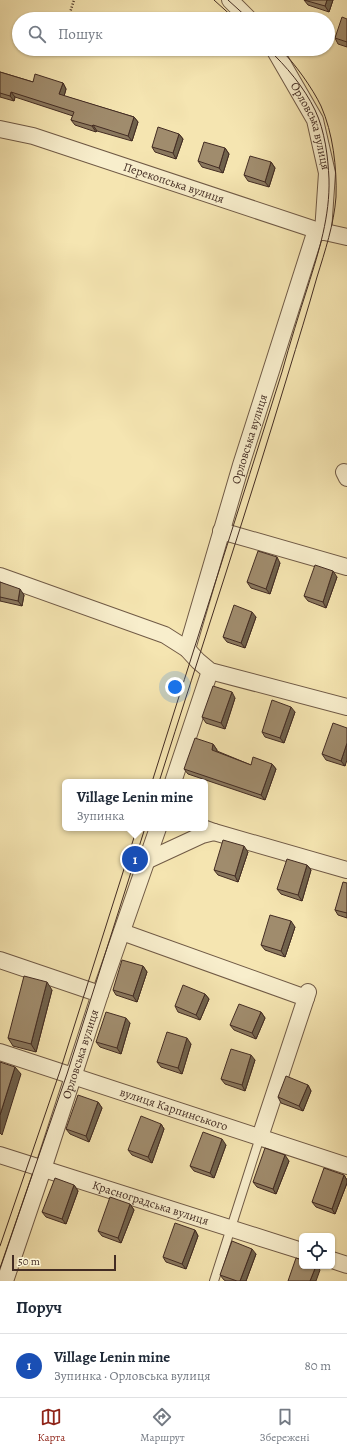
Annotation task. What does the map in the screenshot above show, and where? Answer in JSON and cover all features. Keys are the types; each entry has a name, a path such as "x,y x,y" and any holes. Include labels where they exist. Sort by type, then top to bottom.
{"street":[{"path":"230,0 242,12"},
{"name":"Орловська вулиця","path":"186,649 241,465 320,231 327,173 315,120 278,56"},
{"name":"Перекопська вулиця","path":"0,129 33,136 320,231 347,237"},
{"path":"221,531 262,544 347,567"},
{"path":"0,576 165,635 186,649 210,670 347,707"},
{"path":"174,779 210,670"},
{"path":"209,830 347,870"},
{"name":"Орловська вулиця","path":"6,1279 100,994 157,831"},
{"path":"148,860 208,831"},
{"path":"122,932 307,995 260,1137"},
{"path":"0,960 100,994"},
{"name":"вулиця Карпинського","path":"0,1052 347,1166"},
{"name":"Красноградська вулиця","path":"0,1155 299,1250"},
{"path":"335,1261 347,1265"}],"lane":[{"path":"214,1281 260,1137"}],"path":[{"path":"70,12 74,0"}],"building":[{"path":"304,0 327,0 325,6"},
{"path":"342,17 347,19 347,42 335,38"},
{"path":"0,72 33,82 35,74 63,83 59,94 134,117 128,136 71,120 74,112 11,92 10,96 0,93"},
{"path":"158,127 179,134 173,153 152,147"},
{"path":"204,142 225,148 219,168 198,161"},
{"path":"250,156 271,162 265,182 244,175"},
{"path":"258,551 277,557 266,589 247,582"},
{"path":"315,565 333,571 323,602 304,596"},
{"path":"0,582 20,589 18,601 0,597"},
{"path":"234,605 252,612 241,643 223,637"},
{"path":"213,686 232,692 221,723 202,717"},
{"path":"272,700 291,707 280,738 262,732"},
{"path":"333,723 347,728 347,743 341,761 322,754"},
{"path":"195,738 213,744 212,750 251,765 253,757 272,764 261,795 184,769"},
{"path":"223,840 244,846 235,876 214,870"},
{"path":"287,859 307,865 298,895 277,889"},
{"path":"343,882 347,883 347,913 335,910"},
{"path":"270,915 291,921 281,951 261,945"},
{"path":"122,960 143,966 133,996 113,990"},
{"path":"24,976 47,982 31,1044 8,1038"},
{"path":"183,985 205,994 196,1015 175,1006"},
{"path":"239,1004 261,1012 252,1033 230,1025"},
{"path":"106,1012 126,1018 117,1048 96,1042"},
{"path":"167,1032 187,1038 178,1068 157,1062"},
{"path":"231,1049 251,1055 242,1085 221,1079"},
{"path":"0,1062 15,1067 0,1115"},
{"path":"286,1076 308,1085 299,1106 278,1097"},
{"path":"78,1095 98,1102 86,1136 66,1129"},
{"path":"141,1116 161,1124 148,1157 128,1150"},
{"path":"203,1132 222,1139 210,1173 190,1166"},
{"path":"265,1148 285,1155 273,1189 253,1182"},
{"path":"324,1168 344,1175 332,1209 312,1202"},
{"path":"55,1178 74,1185 62,1219 42,1212"},
{"path":"110,1197 130,1204 118,1238 98,1231"},
{"path":"175,1223 195,1230 182,1264 163,1257"},
{"path":"232,1241 252,1249 240,1281 220,1275"},
{"path":"296,1258 299,1259 299,1269 315,1269 310,1281 288,1281"}],"tram line":[{"path":"214,0 227,12"},
{"path":"228,0 241,12"},
{"path":"153,779 282,372 316,260 326,220 329,193 329,171 327,153 321,127 311,101 300,85 275,56"},
{"path":"160,779 241,527 303,325 326,247 333,217 336,197 336,174 329,128 318,99 297,68 286,56"},
{"path":"0,1246 60,1071 136,831"},
{"path":"0,1268 67,1074 144,831"}],"place":[{"name":"Village Lenin mine","path":"135,859"}]}
